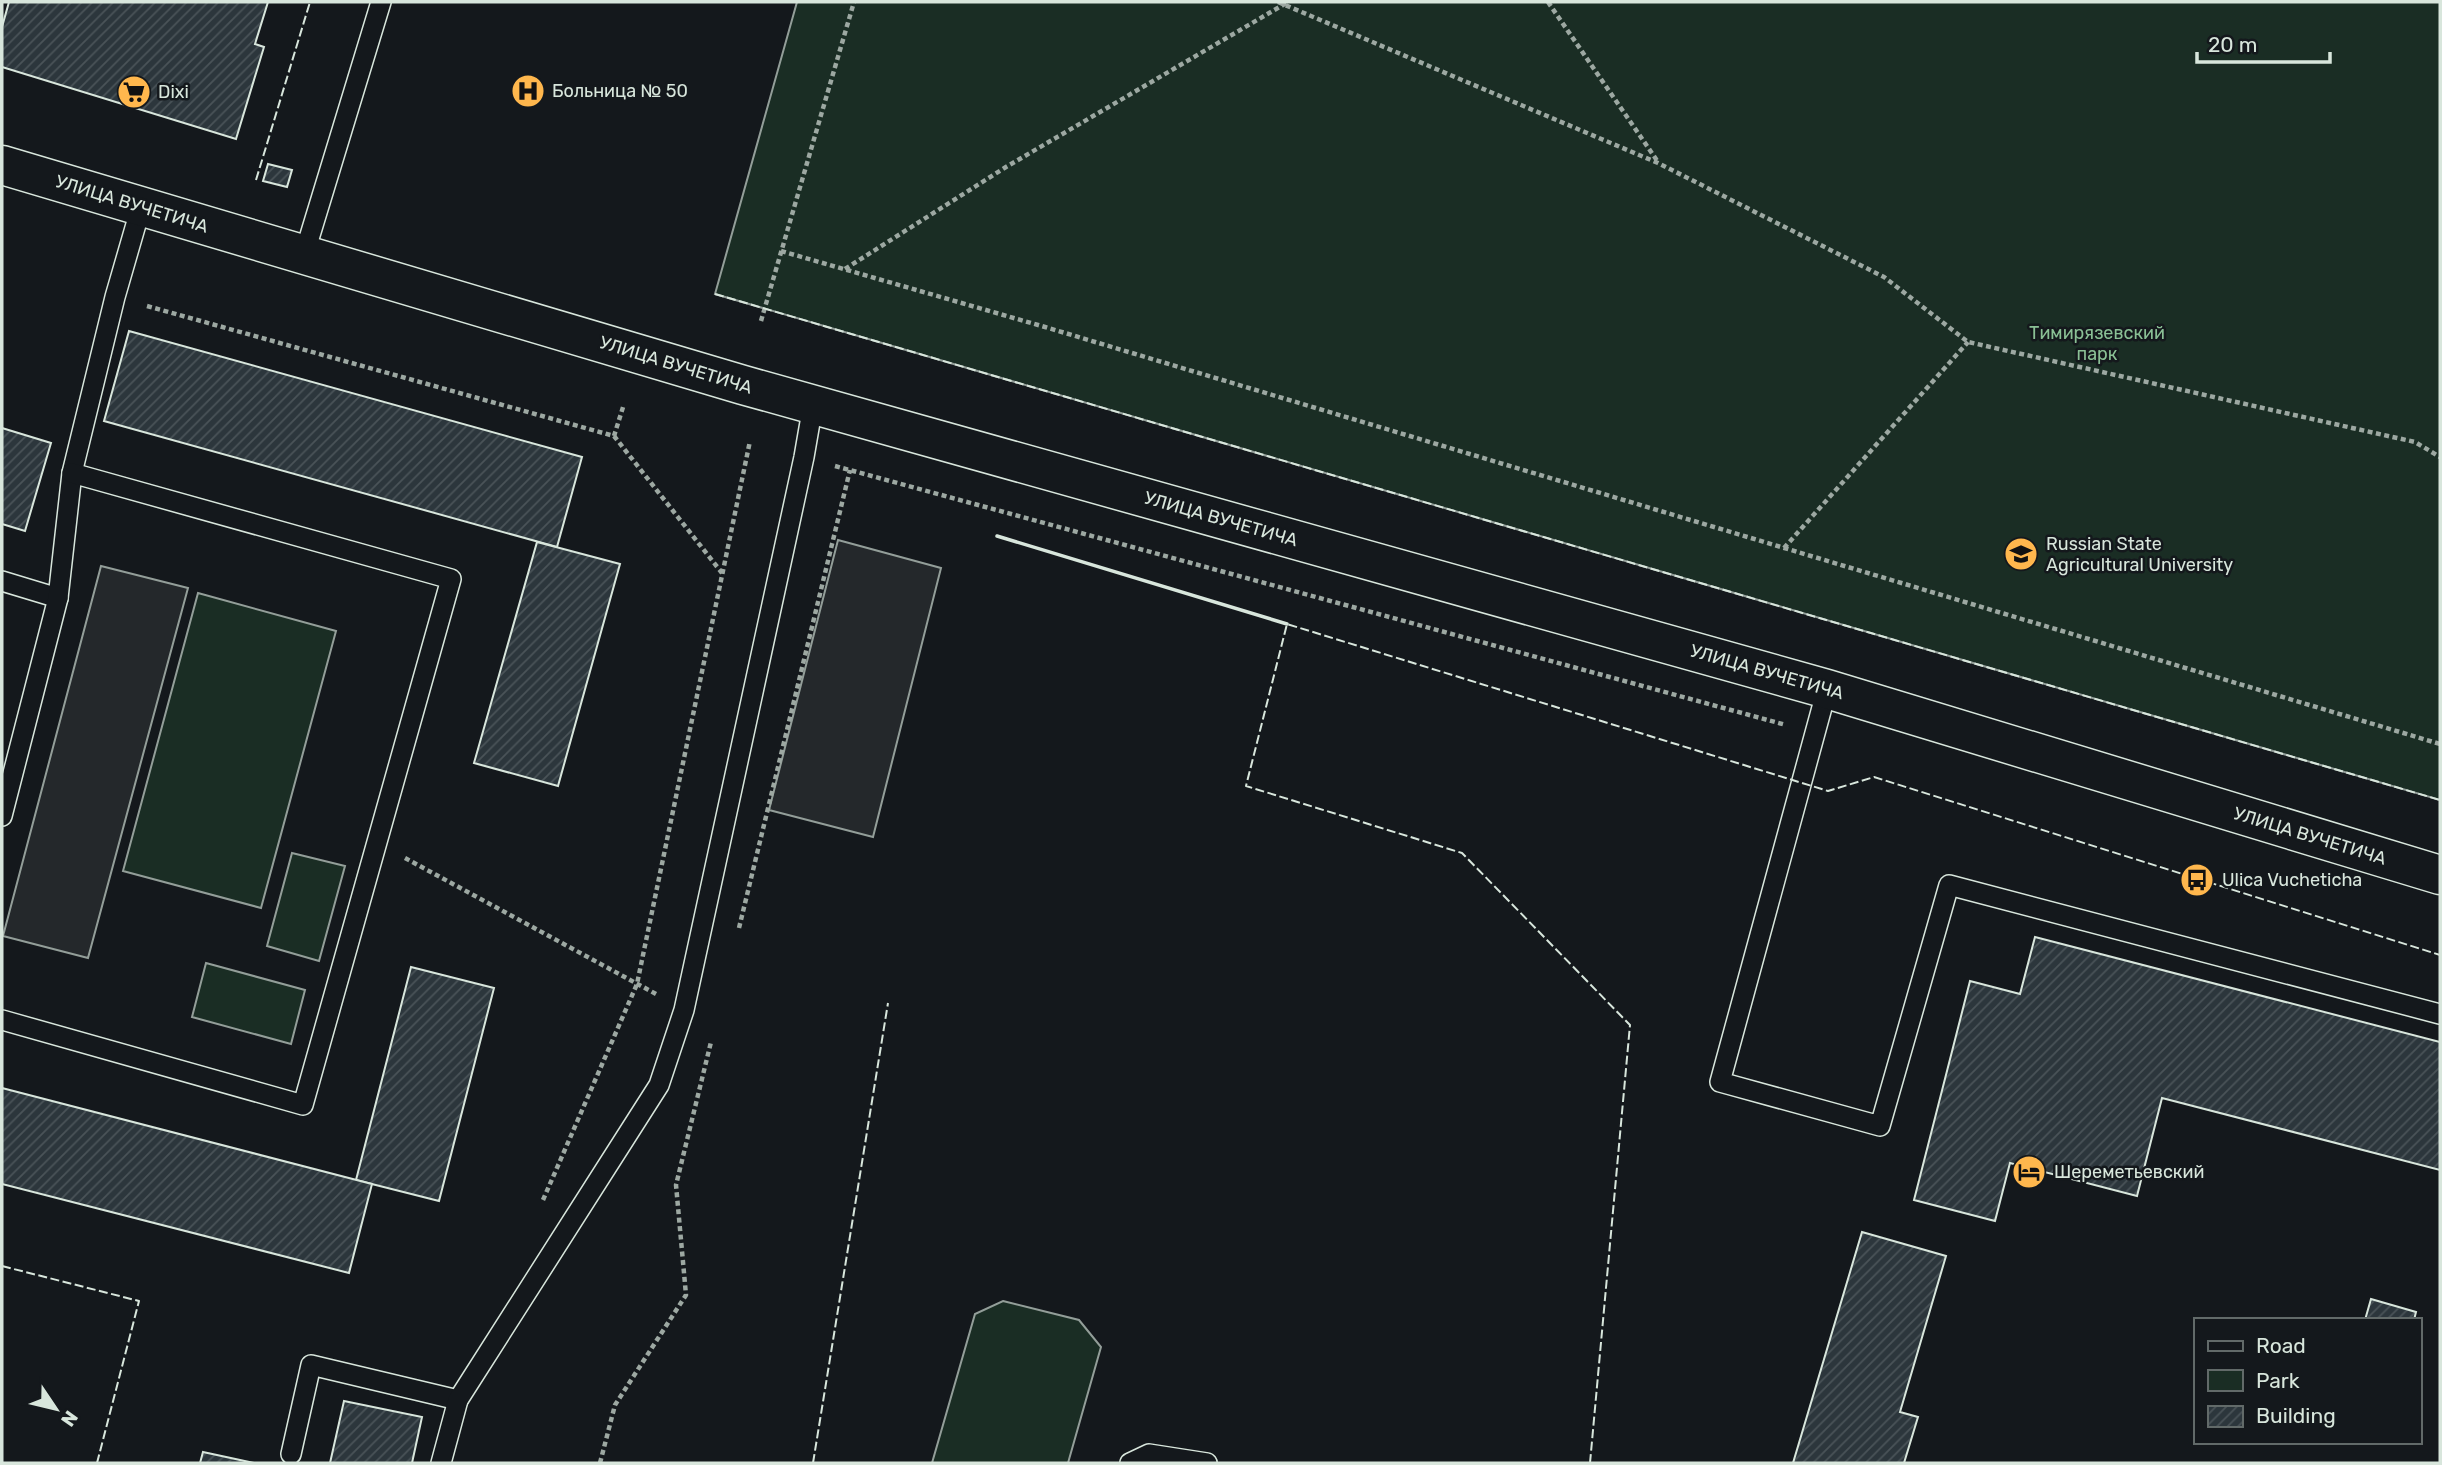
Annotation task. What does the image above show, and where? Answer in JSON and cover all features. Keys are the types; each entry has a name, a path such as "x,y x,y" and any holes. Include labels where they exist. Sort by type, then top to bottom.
{"street":[{"name":"УЛИЦА ВУЧЕТИЧА","path":"2,165 813,405 1827,689 2440,875"}],"lane":[{"path":"304,256 381,2"},
{"path":"2,816 58,598 72,473 115,297 141,208"},
{"path":"441,1463 458,1400 659,1085 684,1010 813,405"},
{"path":"2,1020 303,1105 450,579 72,473"},
{"path":"2,581 58,598"},
{"path":"1827,689 1720,1082 1880,1126 1949,885 2440,1014"},
{"path":"290,1454 311,1365 458,1400"},
{"path":"1130,1463 1149,1454 1207,1463"}],"path":[{"path":"761,321 854,2"},
{"path":"1548,2 1658,163"},
{"path":"844,270 1006,167 1283,3 1658,163 1884,277 1968,342 2415,442 2440,457"},
{"path":"780,251 1058,331 2440,744"},
{"path":"115,297 614,436 722,574"},
{"path":"1784,548 1968,342"},
{"path":"614,436 624,404"},
{"path":"539,1211 637,984 750,441"},
{"path":"804,457 1814,733"},
{"path":"738,929 850,470"},
{"path":"377,842 684,1010"},
{"path":"600,1463 615,1405 686,1295 676,1185 712,1037"}],"green space":[{"name":"Тимирязевский парк","path":"797,2 2440,2 2440,800 715,294"},
{"path":"198,593 336,631 261,908 123,871"},
{"path":"292,853 345,866 319,961 267,946"},
{"path":"206,963 305,990 291,1044 192,1017"},
{"path":"1003,1301 1079,1320 1101,1347 1068,1463 932,1463 975,1314"}],"shaded area":[{"path":"838,540 941,568 873,837 769,810"},
{"path":"101,566 188,588 88,958 3,936"}],"building":[{"path":"9,2 268,2 255,44 264,47 236,139 2,67 2,27"},
{"path":"268,164 292,170 287,187 263,181"},
{"path":"129,331 582,457 557,547 104,421"},
{"path":"2,428 51,443 25,531 2,524"},
{"path":"537,542 620,564 558,786 474,763"},
{"path":"2035,937 2440,1042 2440,1170 2162,1098 2137,1196 2010,1163 1995,1221 1914,1200 1970,981 2020,994"},
{"path":"411,967 494,988 439,1201 356,1180"},
{"path":"2,1088 372,1184 349,1273 2,1184"},
{"path":"1862,1232 1946,1256 1900,1412 1918,1417 1904,1463 1793,1463"},
{"path":"2371,1299 2416,1312 2414,1318 2366,1318"},
{"path":"344,1401 422,1417 412,1463 330,1463"},
{"path":"203,1452 254,1463 200,1463"}],"fence":[{"path":"256,180 310,2"},
{"path":"715,294 2440,800"},
{"path":"1590,1463 1630,1025 1462,853 1246,786 1287,624 1828,791 1874,777 2440,955"},
{"path":"813,1463 888,1003"},
{"path":"2,1266 139,1301 97,1463"}],"wall":[{"path":"997,536 1287,624"}],"place":[{"name":"Больница № 50","path":"528,91"},
{"name":"Dixi","path":"134,92"},
{"name":"Russian State Agricultural University","path":"2021,554"},
{"name":"Ulica Vucheticha","path":"2197,880"},
{"name":"Шереметьевский","path":"2029,1172"}]}
